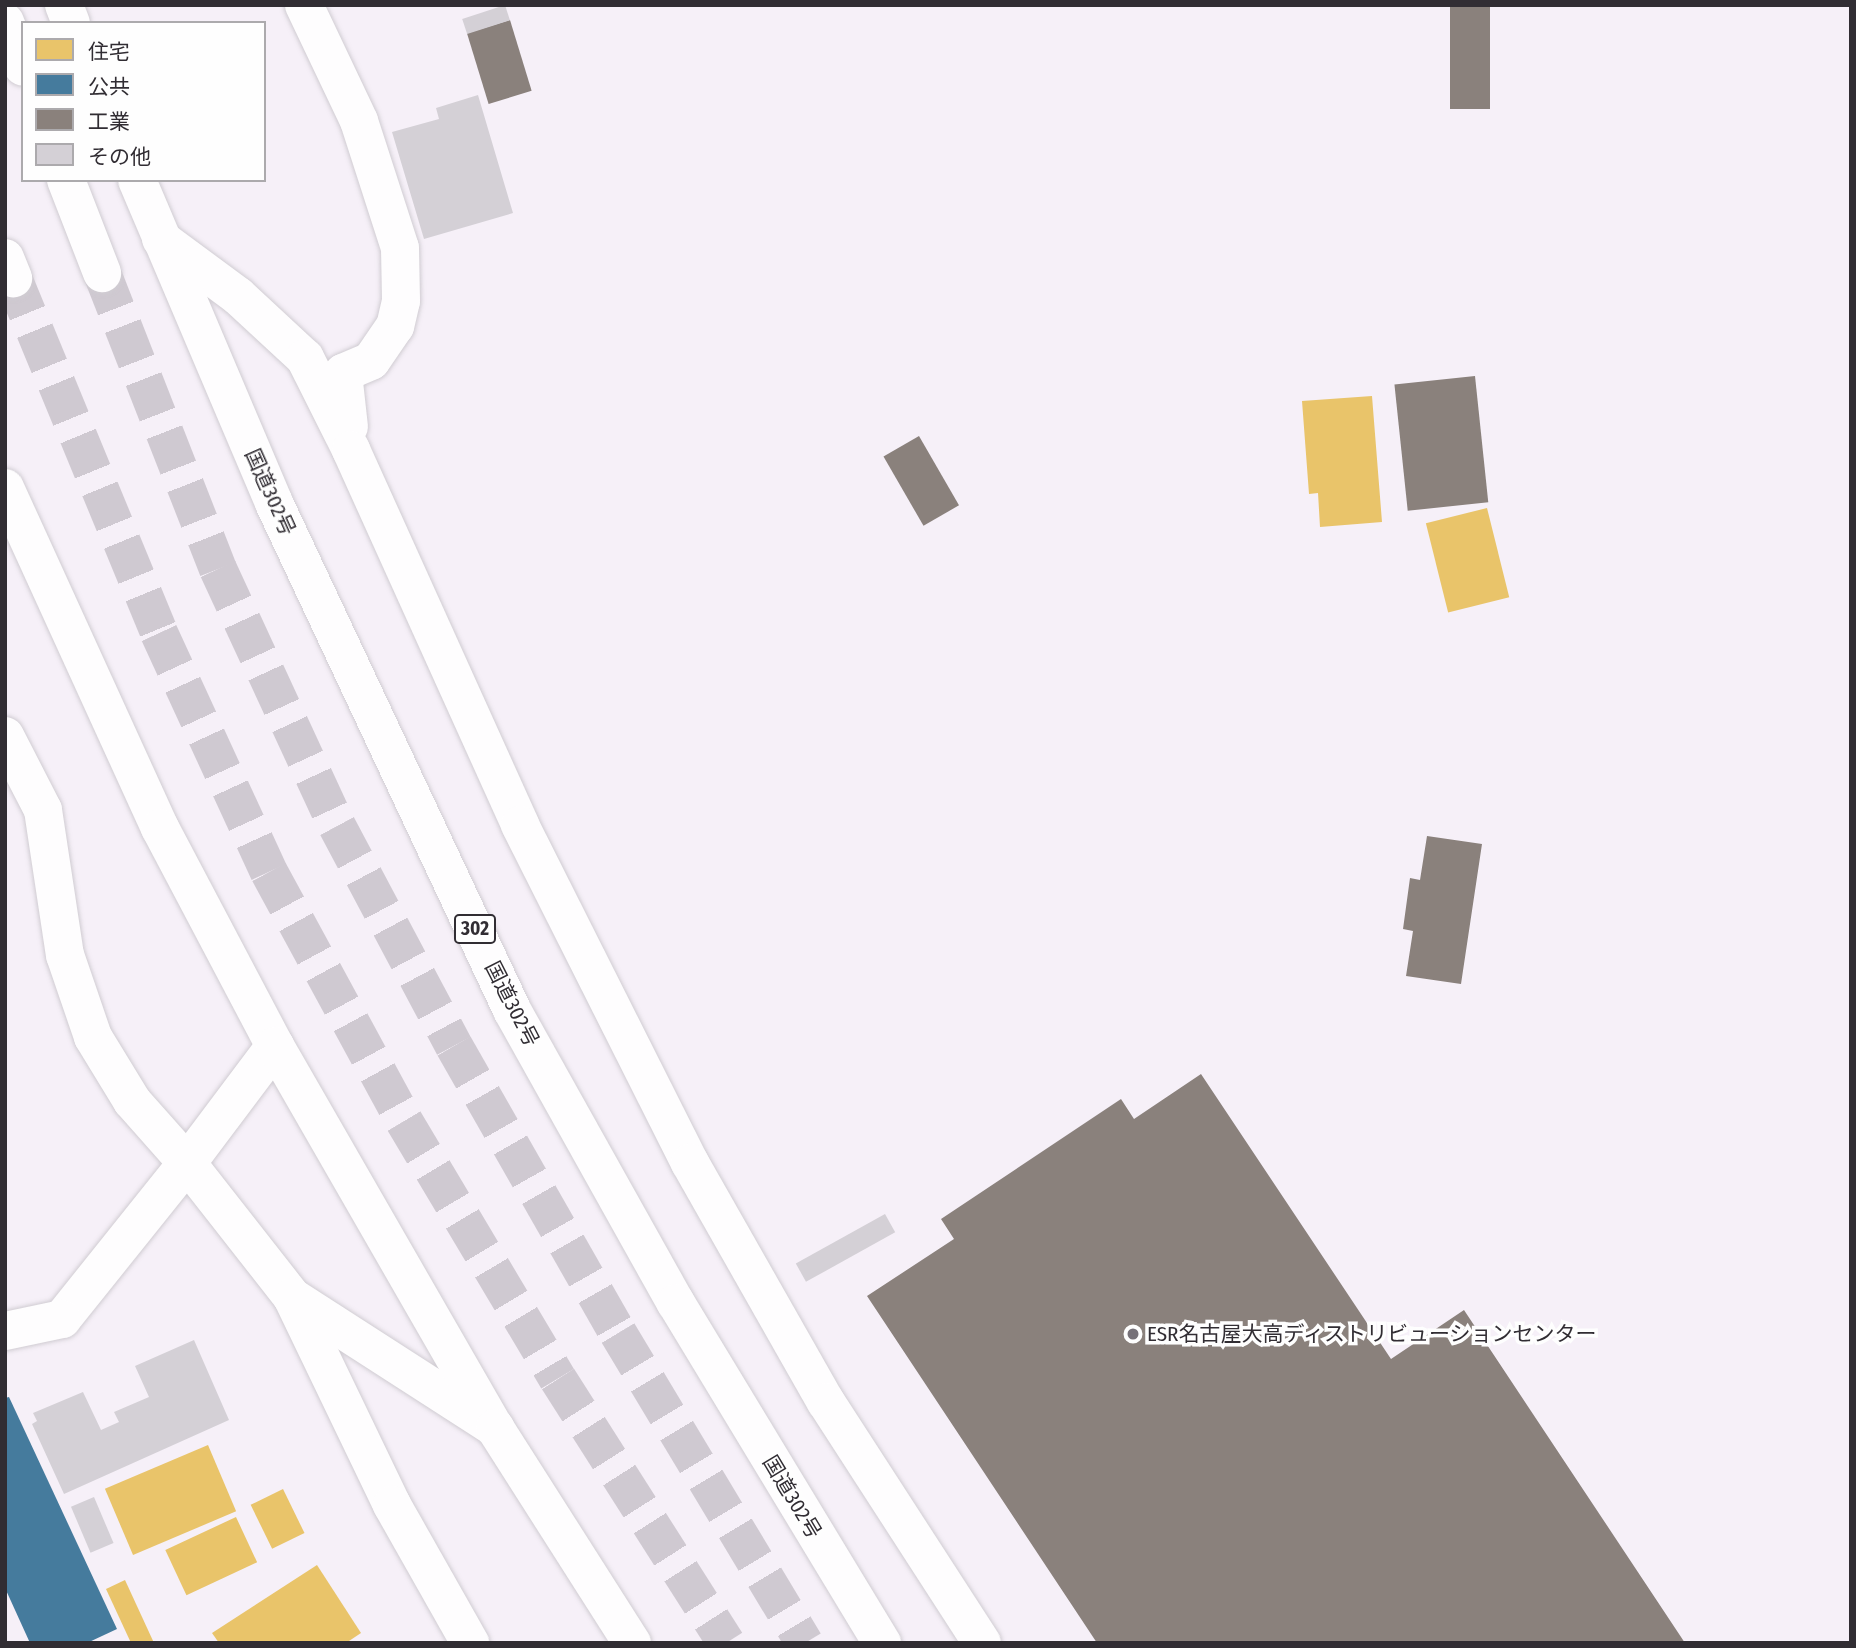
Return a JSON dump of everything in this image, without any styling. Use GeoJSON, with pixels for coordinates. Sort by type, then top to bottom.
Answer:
{"type":"FeatureCollection","features":[{"type":"Feature","properties":{"kind":"main road"},"geometry":{"type":"LineString","coordinates":[[304,5],[359,121],[400,248],[401,301],[395,326],[371,361],[343,373],[351,450]]}},
{"type":"Feature","properties":{"kind":"main road"},"geometry":{"type":"LineString","coordinates":[[5,22],[21,62]]}},
{"type":"Feature","properties":{"kind":"main road"},"geometry":{"type":"LineString","coordinates":[[67,182],[102,273]]}},
{"type":"Feature","properties":{"kind":"main road","name":"国道302号"},"geometry":{"type":"LineString","coordinates":[[138,182],[274,503],[512,1010],[676,1303],[882,1643]]}},
{"type":"Feature","properties":{"kind":"main road"},"geometry":{"type":"LineString","coordinates":[[162,239],[285,336],[305,358],[351,450],[520,825],[690,1163],[826,1402],[982,1643]]}},
{"type":"Feature","properties":{"kind":"main road"},"geometry":{"type":"LineString","coordinates":[[5,488],[160,828],[275,1046],[495,1428],[632,1643]]}},
{"type":"Feature","properties":{"kind":"main road"},"geometry":{"type":"LineString","coordinates":[[5,736],[43,810],[65,954],[93,1037],[132,1101],[187,1163],[292,1297],[392,1505],[470,1643]]}},
{"type":"Feature","properties":{"kind":"main road"},"geometry":{"type":"LineString","coordinates":[[5,1331],[62,1319],[187,1163],[275,1046]]}},
{"type":"Feature","properties":{"kind":"main road"},"geometry":{"type":"LineString","coordinates":[[292,1297],[495,1428]]}},
{"type":"Feature","properties":{"kind":"building: 住宅"},"geometry":{"type":"Polygon","coordinates":[[[1372,396],[1382,522],[1320,527],[1318,493],[1309,494],[1302,401],[1372,396]]]}},
{"type":"Feature","properties":{"kind":"building: 住宅"},"geometry":{"type":"Polygon","coordinates":[[[1487,508],[1509,597],[1448,613],[1426,523],[1487,508]]]}},
{"type":"Feature","properties":{"kind":"building: 住宅"},"geometry":{"type":"Polygon","coordinates":[[[208,1445],[236,1511],[133,1555],[105,1489],[208,1445]]]}},
{"type":"Feature","properties":{"kind":"building: 住宅"},"geometry":{"type":"Polygon","coordinates":[[[283,1489],[304,1533],[272,1549],[251,1505],[283,1489]]]}},
{"type":"Feature","properties":{"kind":"building: 住宅"},"geometry":{"type":"Polygon","coordinates":[[[236,1517],[257,1562],[186,1595],[165,1550],[236,1517]]]}},
{"type":"Feature","properties":{"kind":"building: 住宅"},"geometry":{"type":"Polygon","coordinates":[[[317,1565],[361,1633],[346,1643],[219,1643],[212,1633],[317,1565]]]}},
{"type":"Feature","properties":{"kind":"building: 住宅"},"geometry":{"type":"Polygon","coordinates":[[[125,1580],[154,1643],[131,1643],[106,1589],[125,1580]]]}},
{"type":"Feature","properties":{"kind":"building: 公共"},"geometry":{"type":"Polygon","coordinates":[[[9,1397],[117,1629],[87,1643],[30,1643],[5,1588],[5,1398],[9,1397]]]}},
{"type":"Feature","properties":{"kind":"building: 工業"},"geometry":{"type":"Polygon","coordinates":[[[1450,5],[1490,5],[1490,109],[1450,109],[1450,5]]]}},
{"type":"Feature","properties":{"kind":"building: 工業"},"geometry":{"type":"Polygon","coordinates":[[[510,20],[532,91],[489,104],[467,33],[510,20]]]}},
{"type":"Feature","properties":{"kind":"building: 工業"},"geometry":{"type":"Polygon","coordinates":[[[1475,376],[1488,502],[1408,511],[1394,384],[1475,376]]]}},
{"type":"Feature","properties":{"kind":"building: 工業"},"geometry":{"type":"Polygon","coordinates":[[[919,436],[959,505],[923,526],[883,456],[919,436]]]}},
{"type":"Feature","properties":{"kind":"building: 工業"},"geometry":{"type":"Polygon","coordinates":[[[1427,836],[1482,844],[1461,984],[1406,976],[1413,931],[1403,929],[1410,878],[1420,880],[1427,836]]]}},
{"type":"Feature","properties":{"kind":"building: 工業","name":"ESR名古屋大高ディストリビューションセンター"},"geometry":{"type":"Polygon","coordinates":[[[1201,1074],[1391,1359],[1464,1310],[1685,1643],[1097,1643],[867,1296],[954,1239],[941,1219],[1121,1099],[1134,1119],[1201,1074]]]}},
{"type":"Feature","properties":{"kind":"building: その他"},"geometry":{"type":"Polygon","coordinates":[[[505,5],[510,20],[467,34],[462,19],[505,5]]]}},
{"type":"Feature","properties":{"kind":"building: その他"},"geometry":{"type":"Polygon","coordinates":[[[478,95],[513,213],[424,239],[392,132],[439,119],[436,108],[478,95]]]}},
{"type":"Feature","properties":{"kind":"building: その他"},"geometry":{"type":"Polygon","coordinates":[[[885,1214],[895,1232],[806,1282],[796,1263],[885,1214]]]}},
{"type":"Feature","properties":{"kind":"building: その他"},"geometry":{"type":"Polygon","coordinates":[[[194,1340],[229,1420],[64,1494],[32,1424],[37,1421],[33,1413],[83,1392],[101,1430],[119,1422],[114,1412],[149,1397],[135,1366],[194,1340]]]}},
{"type":"Feature","properties":{"kind":"building: その他"},"geometry":{"type":"Polygon","coordinates":[[[94,1497],[114,1543],[91,1553],[71,1507],[94,1497]]]}},
{"type":"Feature","properties":{"kind":"tunnel"},"geometry":{"type":"LineString","coordinates":[[102,273],[218,569],[337,826],[454,1046],[618,1333],[804,1643]]}},
{"type":"Feature","properties":{"kind":"tunnel"},"geometry":{"type":"LineString","coordinates":[[13,278],[159,633],[269,872],[404,1121],[558,1379],[726,1643]]}},
{"type":"Feature","properties":{"kind":"place","name":"ESR名古屋大高ディストリビューションセンター"},"geometry":{"type":"Point","coordinates":[1133,1334]}}]}
